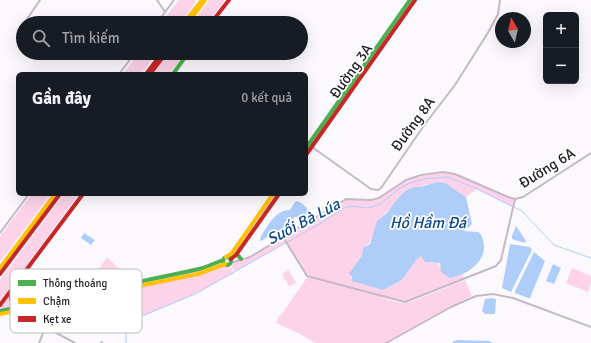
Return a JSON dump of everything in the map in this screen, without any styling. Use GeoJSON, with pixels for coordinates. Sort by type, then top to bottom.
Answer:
{"type":"FeatureCollection","features":[{"type":"Feature","properties":{"kind":"main road"},"geometry":{"type":"LineString","coordinates":[[189,16],[202,0]]}},
{"type":"Feature","properties":{"kind":"main road"},"geometry":{"type":"LineString","coordinates":[[193,16],[205,0]]}},
{"type":"Feature","properties":{"kind":"main road"},"geometry":{"type":"LineString","coordinates":[[216,16],[229,0]]}},
{"type":"Feature","properties":{"kind":"main road","name":"Đường 3A"},"geometry":{"type":"LineString","coordinates":[[309,146],[410,0]]}},
{"type":"Feature","properties":{"kind":"main road","name":"Đường 3A"},"geometry":{"type":"LineString","coordinates":[[309,146],[415,0]]}},
{"type":"Feature","properties":{"kind":"main road"},"geometry":{"type":"LineString","coordinates":[[148,72],[157,60]]}},
{"type":"Feature","properties":{"kind":"main road"},"geometry":{"type":"LineString","coordinates":[[152,72],[161,60]]}},
{"type":"Feature","properties":{"kind":"main road"},"geometry":{"type":"LineString","coordinates":[[174,72],[183,60]]}},
{"type":"Feature","properties":{"kind":"main road"},"geometry":{"type":"LineString","coordinates":[[0,268],[54,196]]}},
{"type":"Feature","properties":{"kind":"main road"},"geometry":{"type":"LineString","coordinates":[[0,274],[58,196]]}},
{"type":"Feature","properties":{"kind":"main road"},"geometry":{"type":"LineString","coordinates":[[27,269],[82,196]]}},
{"type":"Feature","properties":{"kind":"main road"},"geometry":{"type":"LineString","coordinates":[[227,261],[272,196]]}},
{"type":"Feature","properties":{"kind":"main road"},"geometry":{"type":"LineString","coordinates":[[142,283],[227,261],[237,254],[278,196]]}},
{"type":"Feature","properties":{"kind":"main road"},"geometry":{"type":"LineString","coordinates":[[237,254],[241,259]]}},
{"type":"Feature","properties":{"kind":"main road"},"geometry":{"type":"LineString","coordinates":[[0,305],[10,292]]}},
{"type":"Feature","properties":{"kind":"main road"},"geometry":{"type":"LineString","coordinates":[[0,312],[10,310]]}},
{"type":"Feature","properties":{"kind":"main road"},"geometry":{"type":"LineString","coordinates":[[0,312],[10,310]]}},
{"type":"Feature","properties":{"kind":"street"},"geometry":{"type":"LineString","coordinates":[[30,16],[40,0]]}},
{"type":"Feature","properties":{"kind":"street"},"geometry":{"type":"LineString","coordinates":[[157,0],[165,12]]}},
{"type":"Feature","properties":{"kind":"street"},"geometry":{"type":"LineString","coordinates":[[162,16],[174,0]]}},
{"type":"Feature","properties":{"kind":"street","name":"Đường 8A"},"geometry":{"type":"LineString","coordinates":[[309,146],[371,189],[378,190],[381,188],[425,124],[455,84],[489,31],[498,14],[500,0]]}},
{"type":"Feature","properties":{"kind":"street"},"geometry":{"type":"LineString","coordinates":[[121,72],[130,60]]}},
{"type":"Feature","properties":{"kind":"street","name":"Đường 6A"},"geometry":{"type":"LineString","coordinates":[[227,261],[236,263],[241,259],[248,258],[284,238],[346,199],[371,200],[379,198],[402,182],[421,175],[443,172],[455,174],[514,199],[523,197],[591,153]]}},
{"type":"Feature","properties":{"kind":"street"},"geometry":{"type":"LineString","coordinates":[[0,233],[28,196]]}},
{"type":"Feature","properties":{"kind":"street"},"geometry":{"type":"LineString","coordinates":[[284,238],[304,274],[308,277],[406,302],[496,266],[501,260],[514,199]]}},
{"type":"Feature","properties":{"kind":"street"},"geometry":{"type":"LineString","coordinates":[[386,343],[464,300],[485,294],[502,294],[591,327]]}},
{"type":"Feature","properties":{"kind":"street"},"geometry":{"type":"LineString","coordinates":[[39,343],[43,333]]}},
{"type":"Feature","properties":{"kind":"street"},"geometry":{"type":"LineString","coordinates":[[55,333],[75,343]]}},
{"type":"Feature","properties":{"kind":"shaded area"},"geometry":{"type":"Polygon","coordinates":[[[179,0],[197,0],[185,16],[166,16],[179,0]]]}},
{"type":"Feature","properties":{"kind":"shaded area"},"geometry":{"type":"Polygon","coordinates":[[[209,0],[225,0],[212,16],[197,16],[209,0]]]}},
{"type":"Feature","properties":{"kind":"shaded area"},"geometry":{"type":"Polygon","coordinates":[[[412,0],[414,0],[315,138],[412,0]]]}},
{"type":"Feature","properties":{"kind":"shaded area"},"geometry":{"type":"Polygon","coordinates":[[[134,60],[152,60],[143,72],[125,72],[134,60]]]}},
{"type":"Feature","properties":{"kind":"shaded area"},"geometry":{"type":"Polygon","coordinates":[[[164,60],[180,60],[171,72],[155,72],[164,60]]]}},
{"type":"Feature","properties":{"kind":"shaded area"},"geometry":{"type":"Polygon","coordinates":[[[443,173],[455,174],[514,199],[512,207],[477,189],[466,197],[452,188],[427,184],[420,187],[413,187],[405,191],[392,205],[389,211],[385,213],[376,223],[371,240],[365,247],[362,257],[352,269],[352,279],[383,290],[402,280],[417,259],[421,256],[430,263],[438,263],[440,267],[452,278],[462,274],[464,278],[405,301],[380,297],[401,303],[410,302],[465,280],[472,296],[384,343],[315,343],[276,323],[279,316],[308,276],[287,242],[235,272],[231,265],[232,263],[250,257],[346,200],[379,199],[407,180],[421,176],[443,173]]]}},
{"type":"Feature","properties":{"kind":"shaded area"},"geometry":{"type":"Polygon","coordinates":[[[30,196],[50,196],[0,262],[0,236],[30,196]]]}},
{"type":"Feature","properties":{"kind":"shaded area"},"geometry":{"type":"Polygon","coordinates":[[[63,196],[78,196],[24,269],[10,269],[10,287],[0,301],[0,280],[63,196]]]}},
{"type":"Feature","properties":{"kind":"shaded area"},"geometry":{"type":"Polygon","coordinates":[[[273,196],[276,196],[235,254],[231,257],[230,256],[273,196]]]}},
{"type":"Feature","properties":{"kind":"shaded area"},"geometry":{"type":"Polygon","coordinates":[[[107,257],[120,269],[99,269],[107,257]]]}},
{"type":"Feature","properties":{"kind":"shaded area"},"geometry":{"type":"Polygon","coordinates":[[[222,263],[223,264],[197,273],[142,284],[142,282],[204,270],[222,263]]]}},
{"type":"Feature","properties":{"kind":"shaded area"},"geometry":{"type":"Polygon","coordinates":[[[225,266],[230,266],[234,273],[195,294],[143,316],[142,287],[198,275],[225,266]]]}},
{"type":"Feature","properties":{"kind":"shaded area"},"geometry":{"type":"Polygon","coordinates":[[[572,268],[591,276],[591,283],[588,292],[566,283],[572,268]]]}},
{"type":"Feature","properties":{"kind":"shaded area"},"geometry":{"type":"Polygon","coordinates":[[[289,270],[296,283],[289,286],[282,274],[289,270]]]}},
{"type":"Feature","properties":{"kind":"shaded area"},"geometry":{"type":"Polygon","coordinates":[[[9,296],[10,308],[0,310],[9,296]]]}},
{"type":"Feature","properties":{"kind":"water","name":"Hồ Hầm Đá"},"geometry":{"type":"Polygon","coordinates":[[[437,182],[445,183],[466,197],[472,224],[463,231],[478,232],[481,234],[483,240],[483,254],[476,265],[464,274],[450,278],[441,272],[440,263],[425,262],[421,256],[417,259],[402,280],[383,290],[352,281],[352,277],[349,273],[362,256],[363,248],[370,244],[377,221],[389,211],[392,205],[405,191],[413,187],[420,187],[437,182]]]}},
{"type":"Feature","properties":{"kind":"water"},"geometry":{"type":"Polygon","coordinates":[[[297,201],[305,206],[309,214],[304,218],[295,217],[291,220],[289,226],[261,241],[261,236],[272,219],[280,213],[290,210],[297,201]]]}},
{"type":"Feature","properties":{"kind":"water"},"geometry":{"type":"Polygon","coordinates":[[[516,226],[526,241],[525,243],[512,239],[516,226]]]}},
{"type":"Feature","properties":{"kind":"water"},"geometry":{"type":"Polygon","coordinates":[[[84,233],[95,240],[91,245],[81,238],[84,233]]]}},
{"type":"Feature","properties":{"kind":"water"},"geometry":{"type":"Polygon","coordinates":[[[510,244],[530,247],[532,250],[511,292],[502,288],[510,244]]]}},
{"type":"Feature","properties":{"kind":"water"},"geometry":{"type":"Polygon","coordinates":[[[534,252],[545,261],[530,298],[528,298],[515,293],[515,291],[534,252]]]}},
{"type":"Feature","properties":{"kind":"water"},"geometry":{"type":"Polygon","coordinates":[[[553,264],[561,268],[554,284],[546,281],[553,264]]]}},
{"type":"Feature","properties":{"kind":"water"},"geometry":{"type":"Polygon","coordinates":[[[485,299],[496,299],[495,314],[485,314],[482,311],[485,299]]]}},
{"type":"Feature","properties":{"kind":"water"},"geometry":{"type":"Polygon","coordinates":[[[453,341],[489,341],[493,343],[453,343],[453,341]]]}},
{"type":"Feature","properties":{"kind":"waterway","name":"Suối Bà Lúa"},"geometry":{"type":"LineString","coordinates":[[142,316],[195,294],[323,222],[344,208],[352,206],[368,208],[380,204],[405,185],[424,179],[448,177],[477,189],[522,211],[554,245],[591,258]]}},
{"type":"Feature","properties":{"kind":"waterway","name":"Suối Bà Lúa"},"geometry":{"type":"LineString","coordinates":[[126,333],[126,343]]}},
{"type":"Feature","properties":{"kind":"traffic: fast"},"geometry":{"type":"LineString","coordinates":[[308,145],[410,0]]}},
{"type":"Feature","properties":{"kind":"traffic: fast"},"geometry":{"type":"LineString","coordinates":[[174,72],[183,60]]}},
{"type":"Feature","properties":{"kind":"traffic: fast"},"geometry":{"type":"LineString","coordinates":[[237,254],[241,259]]}},
{"type":"Feature","properties":{"kind":"traffic: fast"},"geometry":{"type":"LineString","coordinates":[[225,257],[229,257],[231,261],[229,265],[225,265],[223,263],[223,259],[225,257]]}},
{"type":"Feature","properties":{"kind":"traffic: fast"},"geometry":{"type":"LineString","coordinates":[[142,281],[203,268],[223,260]]}},
{"type":"Feature","properties":{"kind":"traffic: fast"},"geometry":{"type":"LineString","coordinates":[[0,311],[10,309]]}},
{"type":"Feature","properties":{"kind":"traffic: slow"},"geometry":{"type":"LineString","coordinates":[[189,16],[202,0]]}},
{"type":"Feature","properties":{"kind":"traffic: slow"},"geometry":{"type":"LineString","coordinates":[[193,16],[205,0]]}},
{"type":"Feature","properties":{"kind":"traffic: slow"},"geometry":{"type":"LineString","coordinates":[[0,268],[54,196]]}},
{"type":"Feature","properties":{"kind":"traffic: slow"},"geometry":{"type":"LineString","coordinates":[[226,257],[232,253],[272,196]]}},
{"type":"Feature","properties":{"kind":"traffic: slow"},"geometry":{"type":"LineString","coordinates":[[142,285],[198,274],[225,264]]}},
{"type":"Feature","properties":{"kind":"traffic: slow"},"geometry":{"type":"LineString","coordinates":[[0,314],[10,312]]}},
{"type":"Feature","properties":{"kind":"traffic: jam"},"geometry":{"type":"LineString","coordinates":[[216,16],[229,0]]}},
{"type":"Feature","properties":{"kind":"traffic: jam"},"geometry":{"type":"LineString","coordinates":[[308,152],[415,0]]}},
{"type":"Feature","properties":{"kind":"traffic: jam"},"geometry":{"type":"LineString","coordinates":[[148,72],[157,60]]}},
{"type":"Feature","properties":{"kind":"traffic: jam"},"geometry":{"type":"LineString","coordinates":[[152,72],[161,60]]}},
{"type":"Feature","properties":{"kind":"traffic: jam"},"geometry":{"type":"LineString","coordinates":[[0,274],[58,196]]}},
{"type":"Feature","properties":{"kind":"traffic: jam"},"geometry":{"type":"LineString","coordinates":[[27,269],[82,196]]}},
{"type":"Feature","properties":{"kind":"traffic: jam"},"geometry":{"type":"LineString","coordinates":[[231,259],[236,255],[278,196]]}},
{"type":"Feature","properties":{"kind":"traffic: jam"},"geometry":{"type":"LineString","coordinates":[[0,305],[10,292]]}}]}
